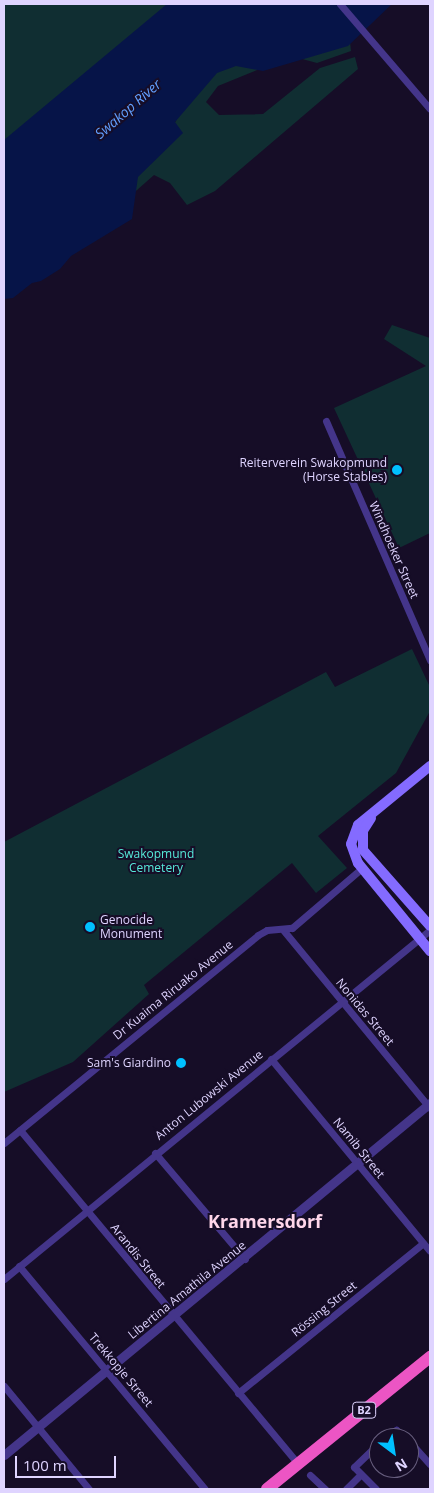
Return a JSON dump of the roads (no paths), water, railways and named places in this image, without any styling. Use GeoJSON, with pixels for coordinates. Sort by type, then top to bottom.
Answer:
{"type":"FeatureCollection","features":[{"type":"Feature","properties":{"kind":"highway","name":"B2"},"geometry":{"type":"LineString","coordinates":[[267,1489],[430,1357]]}},
{"type":"Feature","properties":{"kind":"main road"},"geometry":{"type":"LineString","coordinates":[[430,766],[358,825],[352,838],[352,849],[362,868],[430,951]]}},
{"type":"Feature","properties":{"kind":"main road"},"geometry":{"type":"LineString","coordinates":[[380,807],[363,832],[363,850],[430,928]]}},
{"type":"Feature","properties":{"kind":"street"},"geometry":{"type":"LineString","coordinates":[[340,4],[430,109]]}},
{"type":"Feature","properties":{"kind":"street","name":"Windhoeker Street"},"geometry":{"type":"LineString","coordinates":[[326,421],[430,660]]}},
{"type":"Feature","properties":{"kind":"street","name":"Dr Kuaima Riruako Avenue"},"geometry":{"type":"LineString","coordinates":[[4,1143],[258,935],[267,930],[284,931],[296,925],[362,868]]}},
{"type":"Feature","properties":{"kind":"street","name":"Anton Lubowski Avenue"},"geometry":{"type":"LineString","coordinates":[[4,1279],[430,928]]}},
{"type":"Feature","properties":{"kind":"street","name":"Nonidas Street"},"geometry":{"type":"LineString","coordinates":[[284,931],[429,1106]]}},
{"type":"Feature","properties":{"kind":"street","name":"Namib Street"},"geometry":{"type":"LineString","coordinates":[[271,1059],[430,1251]]}},
{"type":"Feature","properties":{"kind":"street","name":"Libertina Amathila Avenue"},"geometry":{"type":"LineString","coordinates":[[4,1455],[108,1372],[429,1106]]}},
{"type":"Feature","properties":{"kind":"street","name":"Arandis Street"},"geometry":{"type":"LineString","coordinates":[[20,1130],[173,1317],[298,1464]]}},
{"type":"Feature","properties":{"kind":"street"},"geometry":{"type":"LineString","coordinates":[[155,1153],[245,1259]]}},
{"type":"Feature","properties":{"kind":"street","name":"Rössing Street"},"geometry":{"type":"LineString","coordinates":[[238,1393],[423,1243]]}},
{"type":"Feature","properties":{"kind":"street","name":"Trekkopje Street"},"geometry":{"type":"LineString","coordinates":[[19,1266],[205,1489]]}},
{"type":"Feature","properties":{"kind":"street"},"geometry":{"type":"LineString","coordinates":[[4,1386],[89,1489]]}},
{"type":"Feature","properties":{"kind":"street"},"geometry":{"type":"LineString","coordinates":[[369,1451],[354,1464],[376,1489]]}},
{"type":"Feature","properties":{"kind":"street"},"geometry":{"type":"LineString","coordinates":[[419,1452],[430,1464]]}},
{"type":"Feature","properties":{"kind":"street"},"geometry":{"type":"LineString","coordinates":[[346,1489],[361,1474]]}},
{"type":"Feature","properties":{"kind":"street"},"geometry":{"type":"LineString","coordinates":[[310,1475],[325,1489]]}},
{"type":"Feature","properties":{"kind":"water","name":"Swakop River"},"geometry":{"type":"Polygon","coordinates":[[[167,4],[392,4],[348,46],[263,71],[236,66],[217,73],[175,122],[183,133],[138,177],[132,219],[71,256],[60,269],[41,281],[32,283],[13,298],[4,299],[4,140],[167,4]]]}},
{"type":"Feature","properties":{"kind":"place","name":"Reiterverein Swakopmund (Horse Stables)"},"geometry":{"type":"Point","coordinates":[397,470]}},
{"type":"Feature","properties":{"kind":"place","name":"Genocide Monument"},"geometry":{"type":"Point","coordinates":[90,927]}},
{"type":"Feature","properties":{"kind":"place","name":"Sam's Giardino"},"geometry":{"type":"Point","coordinates":[181,1063]}},
{"type":"Feature","properties":{"kind":"district","name":"Kramersdorf"},"geometry":{"type":"Point","coordinates":[265,1221]}},
{"type":"Feature","properties":{"kind":"park label","name":"Swakopmund Cemetery"},"geometry":{"type":"Point","coordinates":[156,861]}}]}
